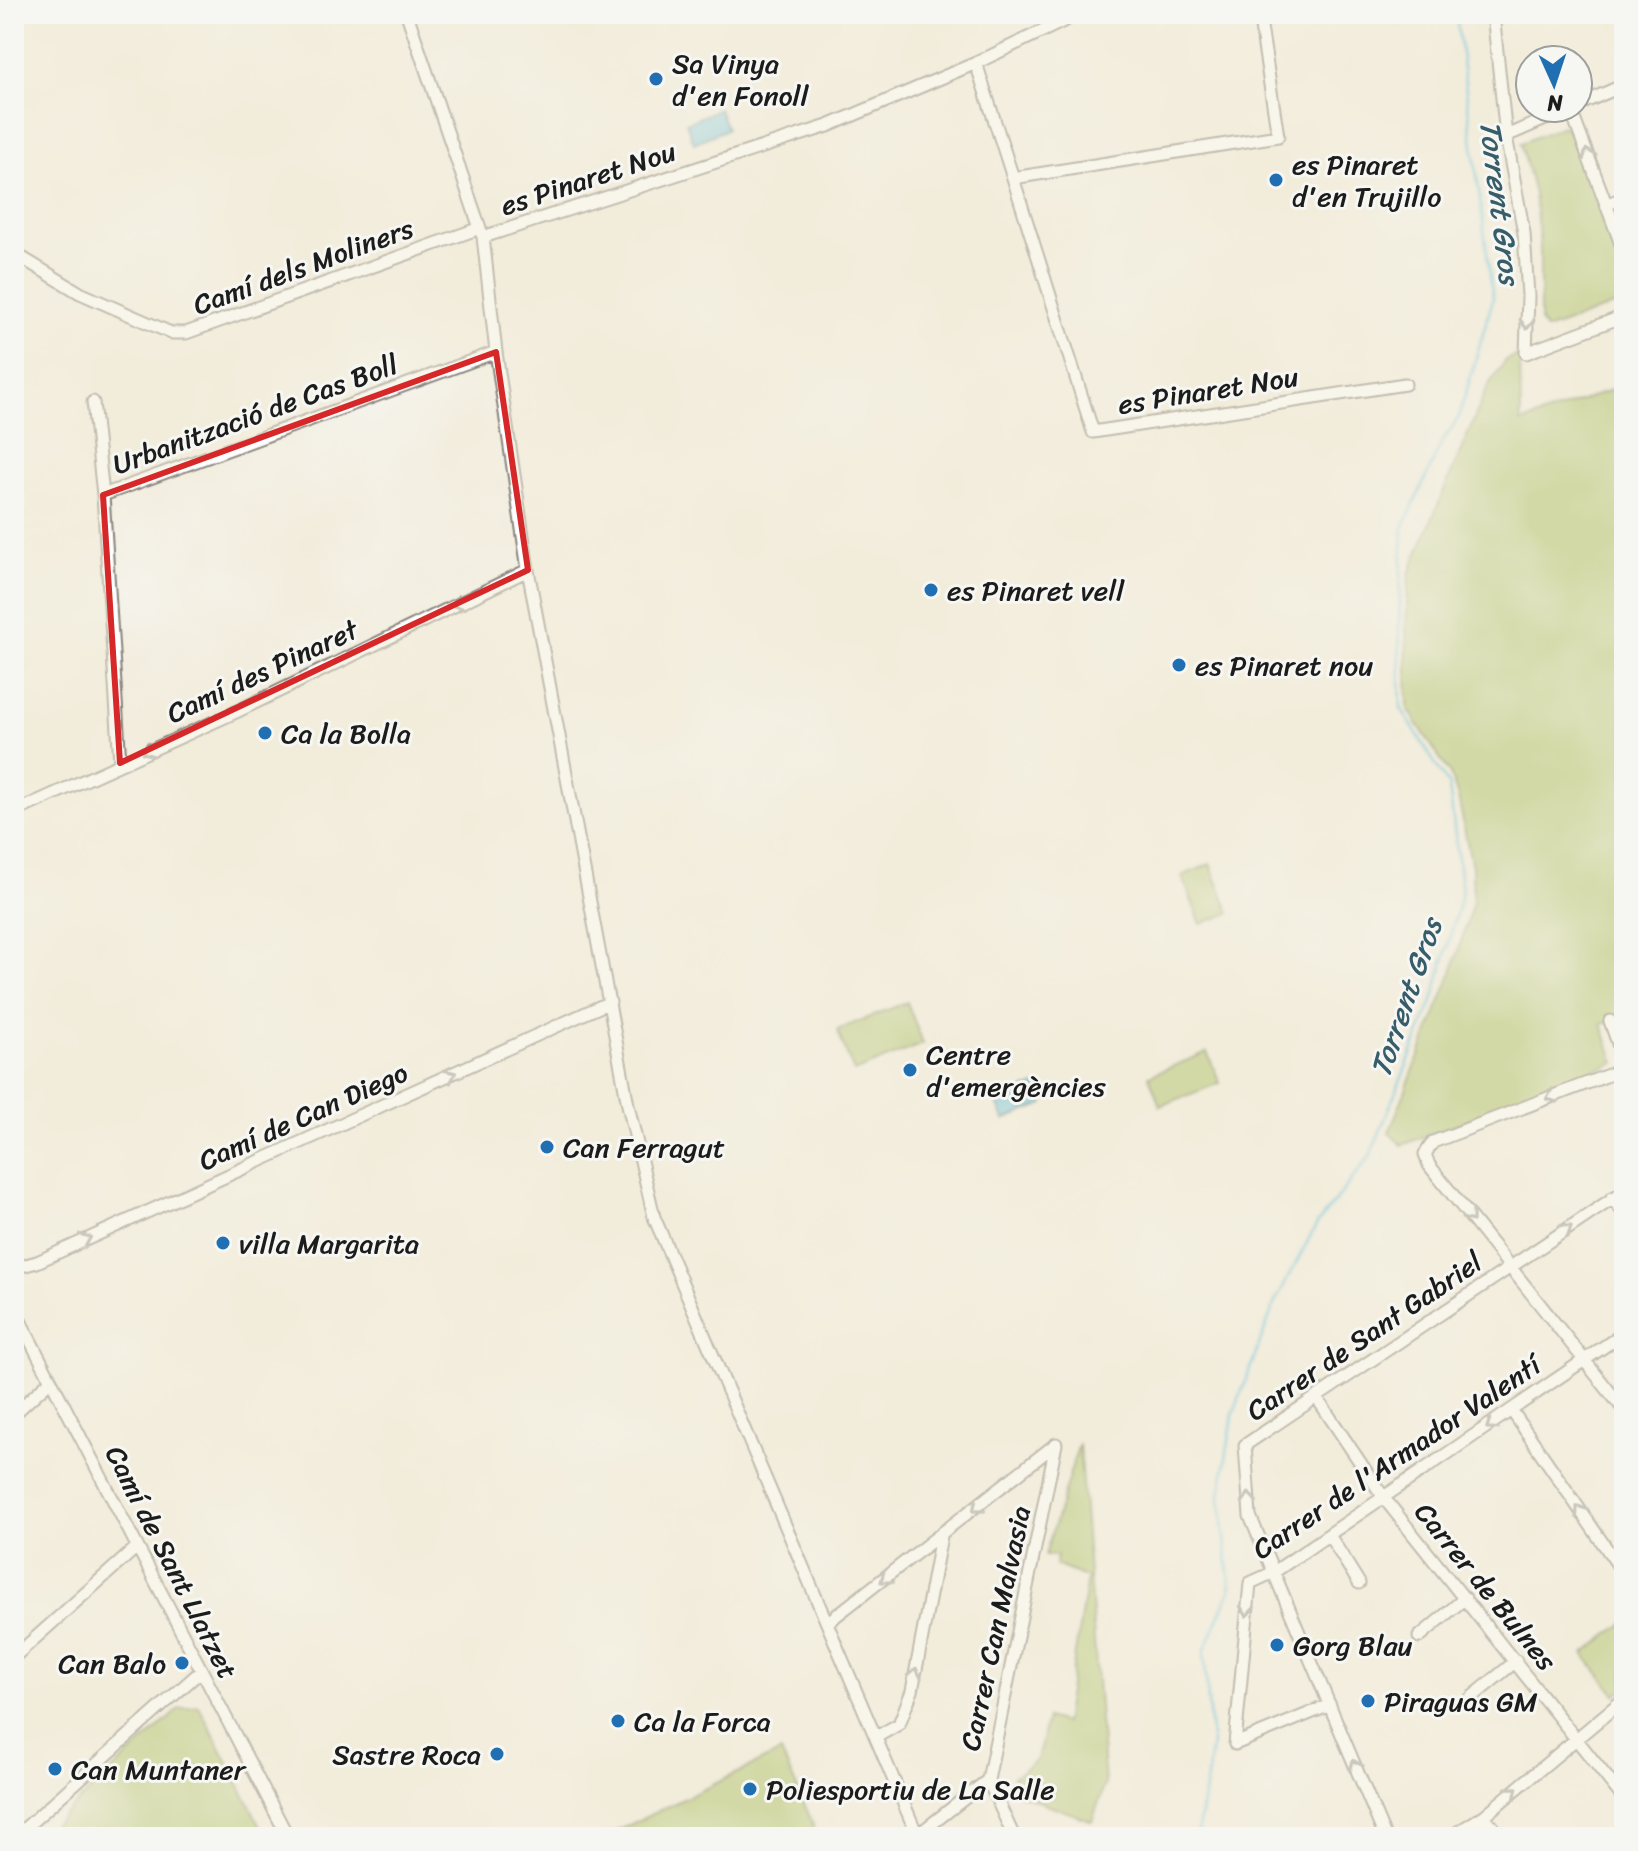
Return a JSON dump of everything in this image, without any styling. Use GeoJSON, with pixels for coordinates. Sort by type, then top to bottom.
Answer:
{"type":"FeatureCollection","features":[{"type":"Feature","properties":{"kind":"street"},"geometry":{"type":"LineString","coordinates":[[407,14],[482,232],[528,570],[654,1217],[878,1736],[917,1836]]}},
{"type":"Feature","properties":{"kind":"street","name":"es Pinaret Nou"},"geometry":{"type":"LineString","coordinates":[[482,232],[828,126],[976,63],[1078,14]]}},
{"type":"Feature","properties":{"kind":"street"},"geometry":{"type":"LineString","coordinates":[[1013,178],[1278,136],[1259,14]]}},
{"type":"Feature","properties":{"kind":"street"},"geometry":{"type":"LineString","coordinates":[[1493,14],[1506,136],[1524,233],[1528,296],[1526,353],[1624,316]]}},
{"type":"Feature","properties":{"kind":"street","name":"es Pinaret Nou"},"geometry":{"type":"LineString","coordinates":[[976,63],[1093,432],[1405,384]]}},
{"type":"Feature","properties":{"kind":"street"},"geometry":{"type":"LineString","coordinates":[[1594,98],[1624,85]]}},
{"type":"Feature","properties":{"kind":"street"},"geometry":{"type":"LineString","coordinates":[[1506,136],[1534,124]]}},
{"type":"Feature","properties":{"kind":"street"},"geometry":{"type":"LineString","coordinates":[[1577,124],[1624,252]]}},
{"type":"Feature","properties":{"kind":"street"},"geometry":{"type":"LineString","coordinates":[[1607,204],[1624,198]]}},
{"type":"Feature","properties":{"kind":"street","name":"Camí dels Moliners"},"geometry":{"type":"LineString","coordinates":[[14,253],[80,293],[171,333],[186,333],[482,232]]}},
{"type":"Feature","properties":{"kind":"street","name":"Urbanització de Cas Boll"},"geometry":{"type":"LineString","coordinates":[[120,763],[103,495],[496,352]]}},
{"type":"Feature","properties":{"kind":"street"},"geometry":{"type":"LineString","coordinates":[[93,402],[103,495]]}},
{"type":"Feature","properties":{"kind":"street","name":"Camí des Pinaret"},"geometry":{"type":"LineString","coordinates":[[14,812],[236,712],[528,570]]}},
{"type":"Feature","properties":{"kind":"street","name":"Camí de Can Diego"},"geometry":{"type":"LineString","coordinates":[[14,1268],[37,1262],[610,1002]]}},
{"type":"Feature","properties":{"kind":"street"},"geometry":{"type":"LineString","coordinates":[[1610,1021],[1624,1061]]}},
{"type":"Feature","properties":{"kind":"street"},"geometry":{"type":"LineString","coordinates":[[1624,1069],[1433,1142],[1425,1154],[1429,1165],[1624,1410]]}},
{"type":"Feature","properties":{"kind":"street","name":"Carrer de Sant Gabriel"},"geometry":{"type":"LineString","coordinates":[[1274,1572],[1250,1516],[1245,1445],[1624,1191]]}},
{"type":"Feature","properties":{"kind":"street"},"geometry":{"type":"LineString","coordinates":[[1612,1198],[1624,1213]]}},
{"type":"Feature","properties":{"kind":"street","name":"Camí de Sant Llatzet"},"geometry":{"type":"LineString","coordinates":[[14,1309],[288,1837]]}},
{"type":"Feature","properties":{"kind":"street","name":"Carrer de l'Armador Valentí"},"geometry":{"type":"LineString","coordinates":[[1330,1705],[1235,1744],[1250,1583],[1274,1572],[1624,1333]]}},
{"type":"Feature","properties":{"kind":"street"},"geometry":{"type":"LineString","coordinates":[[14,1414],[51,1380]]}},
{"type":"Feature","properties":{"kind":"street","name":"Carrer de Bulnes"},"geometry":{"type":"LineString","coordinates":[[1317,1398],[1384,1498],[1624,1799]]}},
{"type":"Feature","properties":{"kind":"street"},"geometry":{"type":"LineString","coordinates":[[1512,1411],[1624,1574]]}},
{"type":"Feature","properties":{"kind":"street","name":"Carrer Can Malvasia"},"geometry":{"type":"LineString","coordinates":[[917,1836],[988,1780],[1056,1444],[941,1536]]}},
{"type":"Feature","properties":{"kind":"street"},"geometry":{"type":"LineString","coordinates":[[1329,1535],[1359,1583]]}},
{"type":"Feature","properties":{"kind":"street"},"geometry":{"type":"LineString","coordinates":[[828,1622],[941,1536]]}},
{"type":"Feature","properties":{"kind":"street"},"geometry":{"type":"LineString","coordinates":[[878,1736],[899,1724],[912,1691],[941,1536]]}},
{"type":"Feature","properties":{"kind":"street"},"geometry":{"type":"LineString","coordinates":[[14,1657],[137,1547]]}},
{"type":"Feature","properties":{"kind":"street"},"geometry":{"type":"LineString","coordinates":[[1274,1572],[1385,1837]]}},
{"type":"Feature","properties":{"kind":"street"},"geometry":{"type":"LineString","coordinates":[[1419,1637],[1465,1598]]}},
{"type":"Feature","properties":{"kind":"street"},"geometry":{"type":"LineString","coordinates":[[1471,1698],[1516,1661]]}},
{"type":"Feature","properties":{"kind":"street"},"geometry":{"type":"LineString","coordinates":[[15,1837],[201,1671]]}},
{"type":"Feature","properties":{"kind":"street"},"geometry":{"type":"LineString","coordinates":[[1450,1837],[1484,1816],[1624,1699]]}},
{"type":"Feature","properties":{"kind":"street"},"geometry":{"type":"LineString","coordinates":[[988,1780],[1014,1837]]}},
{"type":"Feature","properties":{"kind":"street"},"geometry":{"type":"LineString","coordinates":[[1484,1816],[1501,1837]]}},
{"type":"Feature","properties":{"kind":"highlighted area"},"geometry":{"type":"Polygon","coordinates":[[[496,352],[528,570],[120,763],[103,495],[496,352]]]}},
{"type":"Feature","properties":{"kind":"green space"},"geometry":{"type":"Polygon","coordinates":[[[1563,126],[1569,129],[1624,277],[1624,302],[1546,330],[1540,322],[1540,246],[1534,194],[1521,143],[1563,126]]]}},
{"type":"Feature","properties":{"kind":"green space"},"geometry":{"type":"Polygon","coordinates":[[[1520,355],[1521,423],[1619,387],[1624,400],[1624,1018],[1602,1024],[1615,1063],[1402,1145],[1389,1133],[1452,972],[1473,902],[1472,867],[1458,797],[1450,774],[1408,709],[1406,626],[1409,574],[1488,386],[1506,360],[1520,355]]]}},
{"type":"Feature","properties":{"kind":"green space"},"geometry":{"type":"Polygon","coordinates":[[[1210,864],[1230,913],[1201,924],[1182,876],[1210,864]]]}},
{"type":"Feature","properties":{"kind":"green space"},"geometry":{"type":"Polygon","coordinates":[[[907,1002],[923,1044],[854,1072],[837,1030],[907,1002]]]}},
{"type":"Feature","properties":{"kind":"green space"},"geometry":{"type":"Polygon","coordinates":[[[1207,1052],[1220,1083],[1160,1106],[1149,1076],[1207,1052]]]}},
{"type":"Feature","properties":{"kind":"green space"},"geometry":{"type":"Polygon","coordinates":[[[1079,1443],[1105,1784],[1092,1821],[1019,1794],[1013,1777],[1037,1760],[1047,1718],[1064,1723],[1087,1578],[1055,1565],[1057,1556],[1045,1555],[1079,1443]]]}},
{"type":"Feature","properties":{"kind":"green space"},"geometry":{"type":"Polygon","coordinates":[[[1624,1623],[1624,1688],[1616,1695],[1584,1654],[1624,1623]]]}},
{"type":"Feature","properties":{"kind":"green space"},"geometry":{"type":"Polygon","coordinates":[[[199,1706],[266,1837],[40,1837],[179,1709],[199,1706]]]}},
{"type":"Feature","properties":{"kind":"green space","name":"Poliesportiu de La Salle"},"geometry":{"type":"Polygon","coordinates":[[[781,1752],[814,1826],[813,1837],[604,1837],[781,1752]]]}},
{"type":"Feature","properties":{"kind":"water"},"geometry":{"type":"Polygon","coordinates":[[[719,109],[727,129],[694,143],[686,123],[719,109]]]}},
{"type":"Feature","properties":{"kind":"water"},"geometry":{"type":"Polygon","coordinates":[[[1036,1085],[1044,1104],[1004,1120],[996,1100],[1036,1085]]]}},
{"type":"Feature","properties":{"kind":"waterway","name":"Torrent Gros"},"geometry":{"type":"LineString","coordinates":[[1197,1837],[1212,1747],[1204,1652],[1231,1589],[1220,1496],[1233,1415],[1275,1302],[1317,1224],[1370,1156],[1434,998],[1462,892],[1449,786],[1401,708],[1399,627],[1403,528],[1441,444],[1459,417],[1493,299],[1456,14]]}},
{"type":"Feature","properties":{"kind":"place","name":"Sa Vinya d'en Fonoll"},"geometry":{"type":"Point","coordinates":[656,79]}},
{"type":"Feature","properties":{"kind":"place","name":"es Pinaret d'en Trujillo"},"geometry":{"type":"Point","coordinates":[1276,180]}},
{"type":"Feature","properties":{"kind":"place","name":"es Pinaret vell"},"geometry":{"type":"Point","coordinates":[931,590]}},
{"type":"Feature","properties":{"kind":"place","name":"es Pinaret nou"},"geometry":{"type":"Point","coordinates":[1179,665]}},
{"type":"Feature","properties":{"kind":"place","name":"Ca la Bolla"},"geometry":{"type":"Point","coordinates":[265,733]}},
{"type":"Feature","properties":{"kind":"place","name":"Centre d'emergències"},"geometry":{"type":"Point","coordinates":[910,1070]}},
{"type":"Feature","properties":{"kind":"place","name":"Can Ferragut"},"geometry":{"type":"Point","coordinates":[547,1147]}},
{"type":"Feature","properties":{"kind":"place","name":"villa Margarita"},"geometry":{"type":"Point","coordinates":[223,1243]}},
{"type":"Feature","properties":{"kind":"place","name":"Gorg Blau"},"geometry":{"type":"Point","coordinates":[1277,1645]}},
{"type":"Feature","properties":{"kind":"place","name":"Can Balo"},"geometry":{"type":"Point","coordinates":[182,1663]}},
{"type":"Feature","properties":{"kind":"place","name":"Piraguas GM"},"geometry":{"type":"Point","coordinates":[1368,1701]}},
{"type":"Feature","properties":{"kind":"place","name":"Ca la Forca"},"geometry":{"type":"Point","coordinates":[618,1721]}},
{"type":"Feature","properties":{"kind":"place","name":"Sastre Roca"},"geometry":{"type":"Point","coordinates":[497,1754]}},
{"type":"Feature","properties":{"kind":"place","name":"Can Muntaner"},"geometry":{"type":"Point","coordinates":[55,1769]}},
{"type":"Feature","properties":{"kind":"place","name":"Poliesportiu de La Salle"},"geometry":{"type":"Point","coordinates":[750,1789]}}]}
